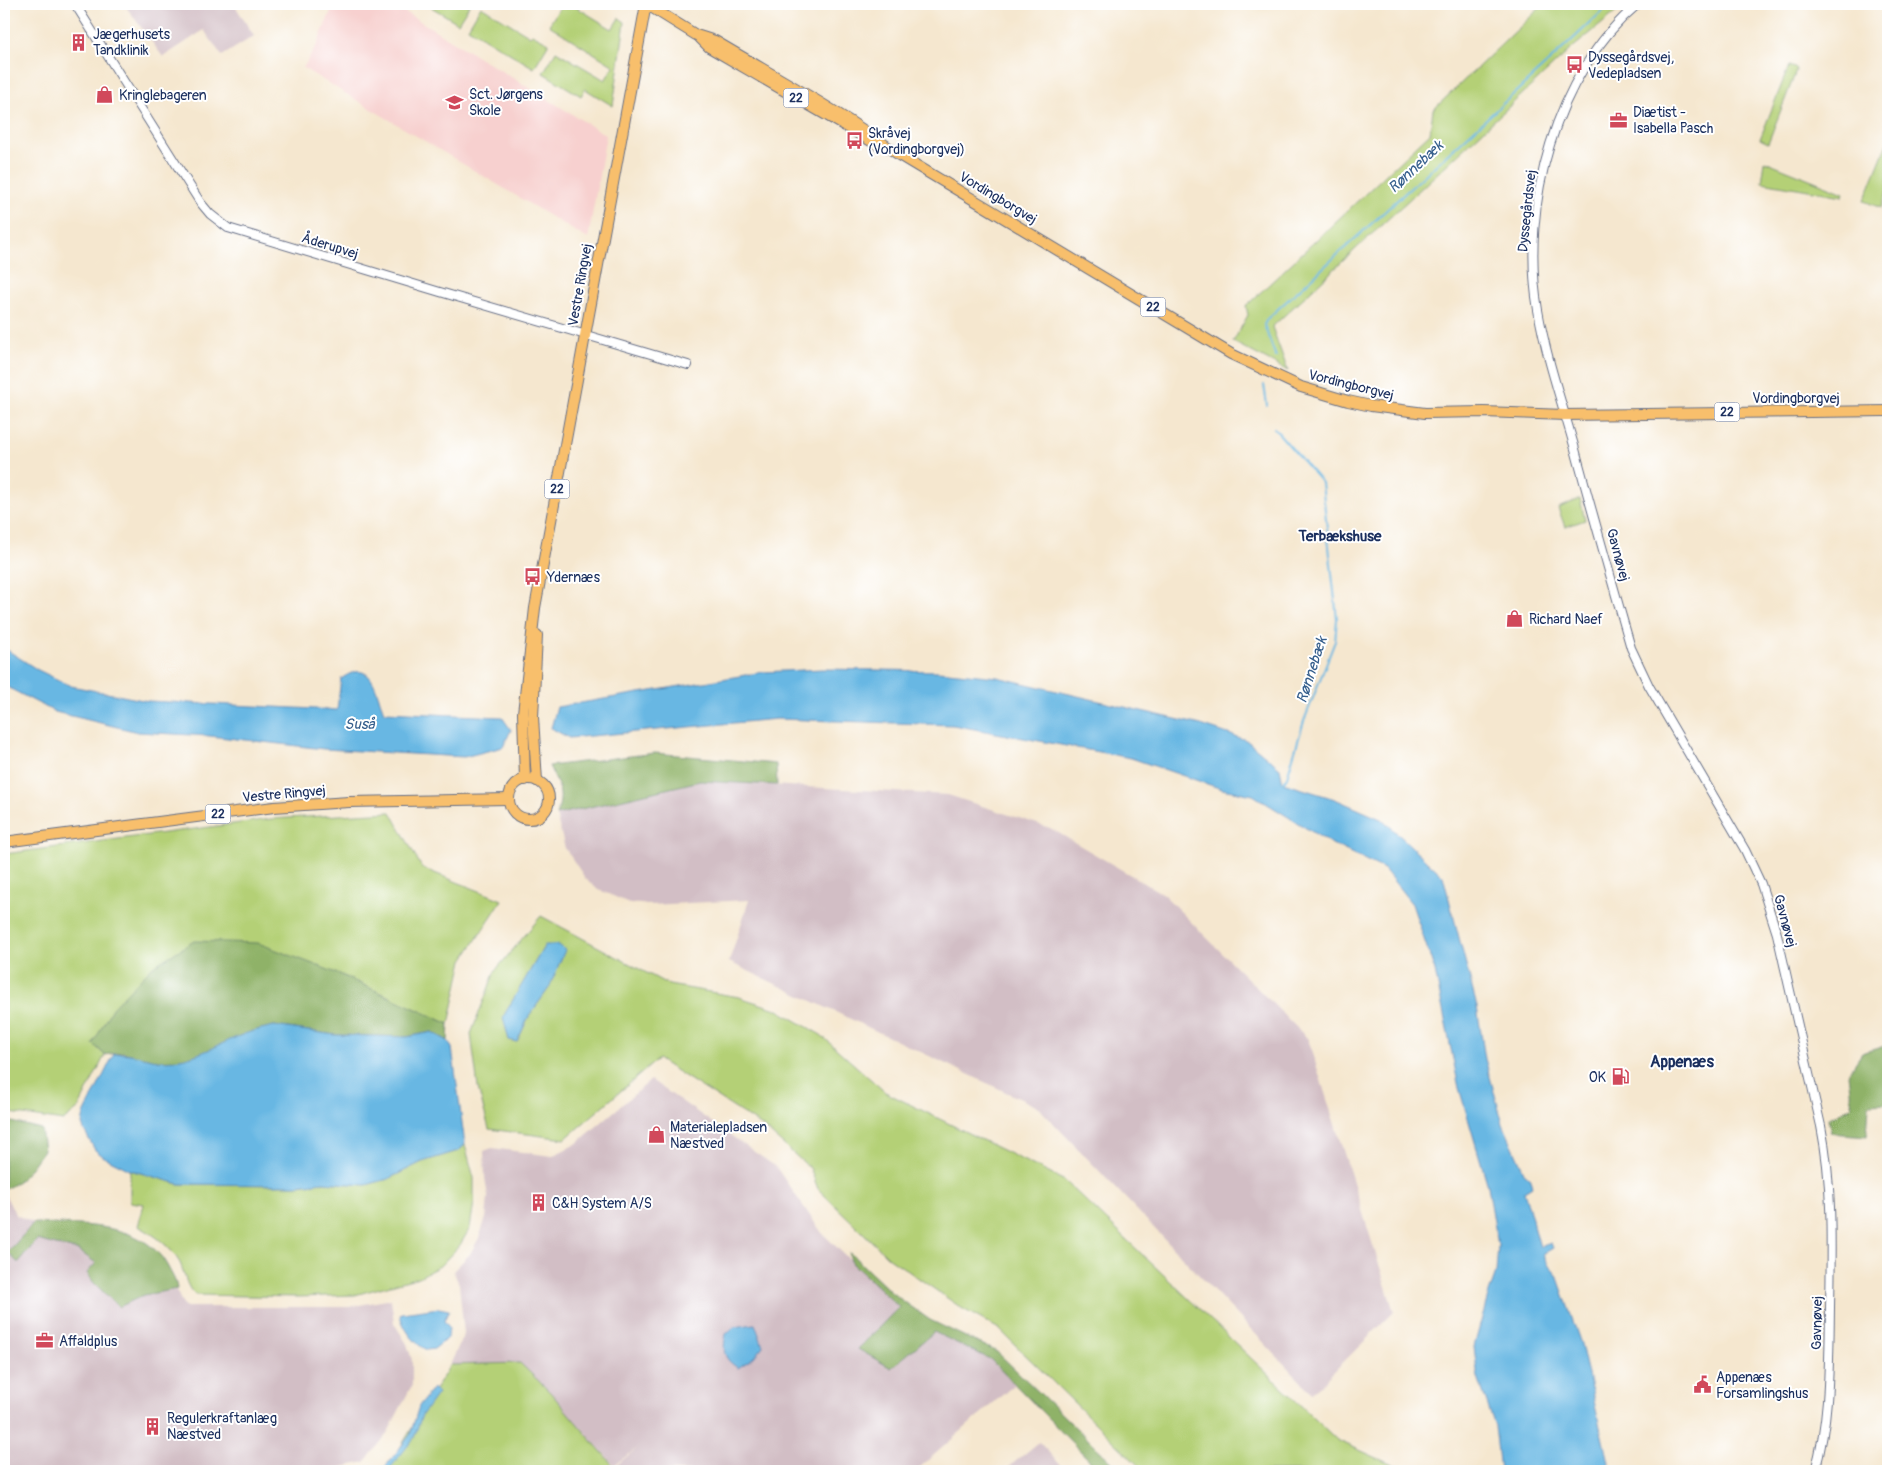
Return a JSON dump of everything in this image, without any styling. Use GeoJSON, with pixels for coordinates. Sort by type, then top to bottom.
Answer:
{"type":"FeatureCollection","features":[{"type":"Feature","properties":{"kind":"main road","name":"Vestre Ringvej"},"geometry":{"type":"LineString","coordinates":[[525,780],[523,713],[534,608],[646,4]]}},
{"type":"Feature","properties":{"kind":"main road","name":"Vordingborgvej"},"geometry":{"type":"LineString","coordinates":[[646,4],[696,35],[708,46],[766,81],[866,140],[899,155],[1231,354],[1302,387],[1371,406],[1425,413],[1484,412],[1565,415],[1888,411]]}},
{"type":"Feature","properties":{"kind":"main road","name":"Vestre Ringvej"},"geometry":{"type":"LineString","coordinates":[[537,781],[533,717],[542,571]]}},
{"type":"Feature","properties":{"kind":"main road"},"geometry":{"type":"LineString","coordinates":[[509,800],[515,785],[525,780],[537,781]]}},
{"type":"Feature","properties":{"kind":"main road","name":"22"},"geometry":{"type":"LineString","coordinates":[[509,800],[513,810],[521,818],[532,819],[538,817],[547,809],[549,796],[547,790],[537,781]]}},
{"type":"Feature","properties":{"kind":"main road","name":"Vestre Ringvej"},"geometry":{"type":"LineString","coordinates":[[4,842],[274,807],[349,802],[509,800]]}},
{"type":"Feature","properties":{"kind":"street","name":"Åderupvej"},"geometry":{"type":"LineString","coordinates":[[75,4],[200,202],[210,214],[228,228],[688,365]]}},
{"type":"Feature","properties":{"kind":"street","name":"Dyssegårdsvej"},"geometry":{"type":"LineString","coordinates":[[1565,415],[1538,309],[1534,244],[1539,189],[1552,139],[1570,94],[1599,46],[1621,19],[1638,4]]}},
{"type":"Feature","properties":{"kind":"street","name":"Gavnøvej"},"geometry":{"type":"LineString","coordinates":[[1565,415],[1631,648],[1650,686],[1754,866],[1777,934],[1821,1126],[1827,1156],[1830,1192],[1828,1383],[1826,1420],[1815,1471]]}},
{"type":"Feature","properties":{"kind":"shaded area"},"geometry":{"type":"Polygon","coordinates":[[[124,4],[234,4],[254,36],[222,56],[204,30],[163,57],[124,4]]]}},
{"type":"Feature","properties":{"kind":"shaded area","name":"Sct. Jørgens Skole"},"geometry":{"type":"Polygon","coordinates":[[[334,4],[392,4],[606,135],[588,239],[303,68],[317,45],[334,4]]]}},
{"type":"Feature","properties":{"kind":"shaded area"},"geometry":{"type":"Polygon","coordinates":[[[700,781],[948,795],[1050,828],[1163,894],[1308,1039],[1394,1312],[1312,1393],[1038,1107],[729,962],[749,900],[650,905],[629,903],[597,889],[585,878],[565,848],[556,815],[700,781]]]}},
{"type":"Feature","properties":{"kind":"shaded area"},"geometry":{"type":"Polygon","coordinates":[[[651,1080],[776,1167],[822,1233],[899,1307],[858,1349],[891,1368],[934,1332],[990,1359],[1015,1384],[918,1469],[919,1471],[618,1471],[614,1467],[639,1447],[614,1465],[550,1392],[520,1363],[450,1365],[464,1334],[459,1284],[453,1271],[470,1254],[479,1238],[486,1218],[488,1197],[484,1151],[492,1148],[552,1156],[576,1144],[651,1080]]]}},
{"type":"Feature","properties":{"kind":"shaded area"},"geometry":{"type":"Polygon","coordinates":[[[4,1193],[16,1215],[34,1223],[8,1254],[37,1240],[79,1251],[96,1263],[87,1273],[119,1306],[144,1295],[176,1290],[184,1307],[349,1307],[391,1299],[394,1323],[407,1344],[412,1360],[412,1385],[387,1434],[365,1462],[331,1471],[4,1471],[4,1193]]]}},
{"type":"Feature","properties":{"kind":"shaded area"},"geometry":{"type":"Polygon","coordinates":[[[1039,1442],[1066,1471],[1004,1471],[1039,1442]]]}},
{"type":"Feature","properties":{"kind":"green space"},"geometry":{"type":"Polygon","coordinates":[[[426,4],[470,4],[458,23],[426,4]]]}},
{"type":"Feature","properties":{"kind":"green space"},"geometry":{"type":"Polygon","coordinates":[[[562,4],[571,4],[612,29],[619,18],[625,22],[613,106],[585,89],[581,96],[543,73],[556,51],[605,80],[614,66],[549,25],[562,4]]]}},
{"type":"Feature","properties":{"kind":"green space"},"geometry":{"type":"Polygon","coordinates":[[[1544,4],[1626,4],[1571,49],[1272,327],[1288,371],[1233,342],[1248,315],[1246,306],[1430,133],[1433,110],[1544,4]]]}},
{"type":"Feature","properties":{"kind":"green space"},"geometry":{"type":"Polygon","coordinates":[[[481,6],[530,36],[532,34],[549,43],[534,68],[468,28],[481,6]]]}},
{"type":"Feature","properties":{"kind":"green space"},"geometry":{"type":"Polygon","coordinates":[[[1789,66],[1797,69],[1768,143],[1760,139],[1789,66]]]}},
{"type":"Feature","properties":{"kind":"green space"},"geometry":{"type":"Polygon","coordinates":[[[1888,141],[1888,189],[1881,208],[1864,201],[1888,141]]]}},
{"type":"Feature","properties":{"kind":"green space"},"geometry":{"type":"Polygon","coordinates":[[[1765,161],[1844,193],[1843,196],[1762,182],[1765,161]]]}},
{"type":"Feature","properties":{"kind":"green space"},"geometry":{"type":"Polygon","coordinates":[[[1580,499],[1585,520],[1565,527],[1558,508],[1580,499]]]}},
{"type":"Feature","properties":{"kind":"green space"},"geometry":{"type":"Polygon","coordinates":[[[655,753],[776,764],[777,785],[700,781],[556,815],[560,795],[558,784],[549,766],[655,753]]]}},
{"type":"Feature","properties":{"kind":"green space"},"geometry":{"type":"Polygon","coordinates":[[[391,812],[422,868],[502,900],[463,960],[449,1024],[339,974],[93,1044],[105,1055],[78,1109],[63,1121],[4,1112],[4,854],[271,819],[391,812]]]}},
{"type":"Feature","properties":{"kind":"green space"},"geometry":{"type":"Polygon","coordinates":[[[541,916],[669,985],[739,997],[776,1009],[821,1035],[885,1092],[1065,1181],[1337,1440],[1406,1471],[1144,1471],[999,1329],[963,1309],[888,1257],[818,1189],[810,1168],[762,1126],[658,1059],[565,1139],[489,1129],[478,1088],[471,1034],[495,971],[541,916]],[[545,945],[503,1017],[509,1040],[517,1042],[529,1016],[549,988],[545,945]]]}},
{"type":"Feature","properties":{"kind":"green space"},"geometry":{"type":"Polygon","coordinates":[[[194,941],[258,943],[339,974],[449,1024],[448,1041],[432,1032],[407,1037],[335,1035],[274,1026],[248,1033],[197,1056],[172,1061],[151,1060],[123,1052],[105,1055],[93,1044],[112,1008],[152,967],[194,941]]]}},
{"type":"Feature","properties":{"kind":"green space"},"geometry":{"type":"Polygon","coordinates":[[[1888,1045],[1888,1103],[1869,1104],[1867,1136],[1831,1133],[1828,1118],[1852,1107],[1848,1074],[1862,1053],[1888,1045]]]}},
{"type":"Feature","properties":{"kind":"green space"},"geometry":{"type":"Polygon","coordinates":[[[4,1120],[41,1129],[44,1150],[22,1178],[4,1189],[4,1120]]]}},
{"type":"Feature","properties":{"kind":"green space"},"geometry":{"type":"Polygon","coordinates":[[[465,1145],[474,1178],[474,1202],[470,1228],[460,1245],[440,1266],[419,1277],[355,1295],[298,1297],[195,1295],[188,1284],[180,1263],[172,1252],[156,1237],[138,1226],[144,1204],[130,1202],[130,1170],[179,1184],[297,1185],[323,1182],[366,1185],[388,1179],[422,1162],[458,1151],[465,1145]]]}},
{"type":"Feature","properties":{"kind":"green space"},"geometry":{"type":"Polygon","coordinates":[[[34,1223],[109,1228],[127,1233],[143,1241],[157,1252],[168,1267],[175,1280],[177,1289],[144,1295],[119,1307],[94,1283],[87,1273],[96,1263],[79,1251],[37,1240],[17,1262],[8,1252],[34,1223]]]}},
{"type":"Feature","properties":{"kind":"green space"},"geometry":{"type":"Polygon","coordinates":[[[849,1252],[892,1293],[930,1320],[997,1352],[1121,1471],[1100,1471],[990,1359],[934,1332],[891,1368],[858,1349],[899,1307],[851,1262],[849,1252]]]}},
{"type":"Feature","properties":{"kind":"green space"},"geometry":{"type":"Polygon","coordinates":[[[520,1363],[550,1392],[618,1471],[386,1471],[450,1365],[520,1363]]]}},
{"type":"Feature","properties":{"kind":"water","name":"Suså"},"geometry":{"type":"Polygon","coordinates":[[[4,648],[38,670],[71,686],[148,701],[337,710],[341,679],[351,673],[360,672],[366,674],[371,679],[384,712],[502,717],[511,730],[503,747],[464,757],[324,749],[210,736],[138,732],[55,712],[5,686],[4,648]]]}},
{"type":"Feature","properties":{"kind":"water"},"geometry":{"type":"Polygon","coordinates":[[[822,669],[938,671],[997,677],[1201,725],[1246,740],[1280,768],[1283,783],[1335,799],[1383,820],[1443,876],[1477,1007],[1485,1059],[1503,1124],[1532,1186],[1524,1191],[1540,1247],[1551,1243],[1553,1248],[1543,1254],[1549,1266],[1557,1275],[1581,1344],[1610,1471],[1500,1471],[1495,1426],[1478,1378],[1474,1347],[1496,1273],[1498,1245],[1488,1186],[1459,1088],[1435,971],[1412,904],[1384,869],[1330,843],[1253,795],[1222,789],[1131,758],[953,725],[777,719],[569,738],[551,728],[557,707],[763,672],[822,669]]]}},
{"type":"Feature","properties":{"kind":"water"},"geometry":{"type":"Polygon","coordinates":[[[545,945],[559,945],[565,950],[549,988],[529,1016],[517,1042],[509,1040],[503,1017],[545,945]]]}},
{"type":"Feature","properties":{"kind":"water"},"geometry":{"type":"Polygon","coordinates":[[[274,1026],[335,1035],[407,1037],[432,1032],[448,1041],[452,1048],[465,1145],[458,1151],[422,1162],[388,1179],[366,1185],[323,1182],[297,1185],[179,1184],[130,1170],[104,1157],[95,1150],[82,1124],[84,1114],[114,1054],[129,1054],[167,1061],[175,1060],[203,1052],[247,1033],[274,1026]]]}},
{"type":"Feature","properties":{"kind":"water"},"geometry":{"type":"Polygon","coordinates":[[[439,1308],[449,1310],[444,1321],[449,1327],[448,1338],[434,1349],[427,1350],[410,1336],[400,1315],[402,1313],[439,1308]]]}},
{"type":"Feature","properties":{"kind":"water"},"geometry":{"type":"Polygon","coordinates":[[[755,1324],[763,1346],[753,1358],[738,1368],[726,1357],[724,1345],[726,1334],[734,1327],[755,1324]]]}},
{"type":"Feature","properties":{"kind":"water"},"geometry":{"type":"Polygon","coordinates":[[[433,1388],[438,1393],[422,1415],[414,1438],[388,1471],[382,1471],[410,1435],[419,1406],[433,1388]]]}},
{"type":"Feature","properties":{"kind":"waterway","name":"Rønnebæk"},"geometry":{"type":"LineString","coordinates":[[1276,357],[1264,325],[1267,319],[1610,4]]}},
{"type":"Feature","properties":{"kind":"waterway","name":"Rønnebæk"},"geometry":{"type":"LineString","coordinates":[[1264,385],[1267,405]]}},
{"type":"Feature","properties":{"kind":"waterway","name":"Rønnebæk"},"geometry":{"type":"LineString","coordinates":[[1274,428],[1322,483],[1337,619],[1335,641],[1304,721],[1287,777],[1283,783]]}},
{"type":"Feature","properties":{"kind":"place","name":"Jægerhusets Tandklinik"},"geometry":{"type":"Point","coordinates":[79,42]}},
{"type":"Feature","properties":{"kind":"place","name":"Dyssegårdsvej, Vedepladsen"},"geometry":{"type":"Point","coordinates":[1574,65]}},
{"type":"Feature","properties":{"kind":"place","name":"Kringlebageren"},"geometry":{"type":"Point","coordinates":[105,95]}},
{"type":"Feature","properties":{"kind":"place","name":"Sct. Jørgens Skole"},"geometry":{"type":"Point","coordinates":[455,102]}},
{"type":"Feature","properties":{"kind":"place","name":"Diætist - Isabella Pasch"},"geometry":{"type":"Point","coordinates":[1619,120]}},
{"type":"Feature","properties":{"kind":"place","name":"Skråvej (Vordingborgvej)"},"geometry":{"type":"Point","coordinates":[854,141]}},
{"type":"Feature","properties":{"kind":"place","name":"Ydernæs"},"geometry":{"type":"Point","coordinates":[533,577]}},
{"type":"Feature","properties":{"kind":"place","name":"Richard Naef"},"geometry":{"type":"Point","coordinates":[1515,619]}},
{"type":"Feature","properties":{"kind":"place","name":"OK"},"geometry":{"type":"Point","coordinates":[1620,1077]}},
{"type":"Feature","properties":{"kind":"place","name":"Materialepladsen Næstved"},"geometry":{"type":"Point","coordinates":[656,1135]}},
{"type":"Feature","properties":{"kind":"place","name":"C&H System A/S"},"geometry":{"type":"Point","coordinates":[538,1203]}},
{"type":"Feature","properties":{"kind":"place","name":"Affaldplus"},"geometry":{"type":"Point","coordinates":[45,1341]}},
{"type":"Feature","properties":{"kind":"place","name":"Appenæs Forsamlingshus"},"geometry":{"type":"Point","coordinates":[1702,1385]}},
{"type":"Feature","properties":{"kind":"place","name":"Regulerkraftanlæg Næstved"},"geometry":{"type":"Point","coordinates":[153,1426]}},
{"type":"Feature","properties":{"kind":"district","name":"Terbækshuse"},"geometry":{"type":"Point","coordinates":[1340,536]}},
{"type":"Feature","properties":{"kind":"district","name":"Appenæs"},"geometry":{"type":"Point","coordinates":[1682,1062]}}]}
